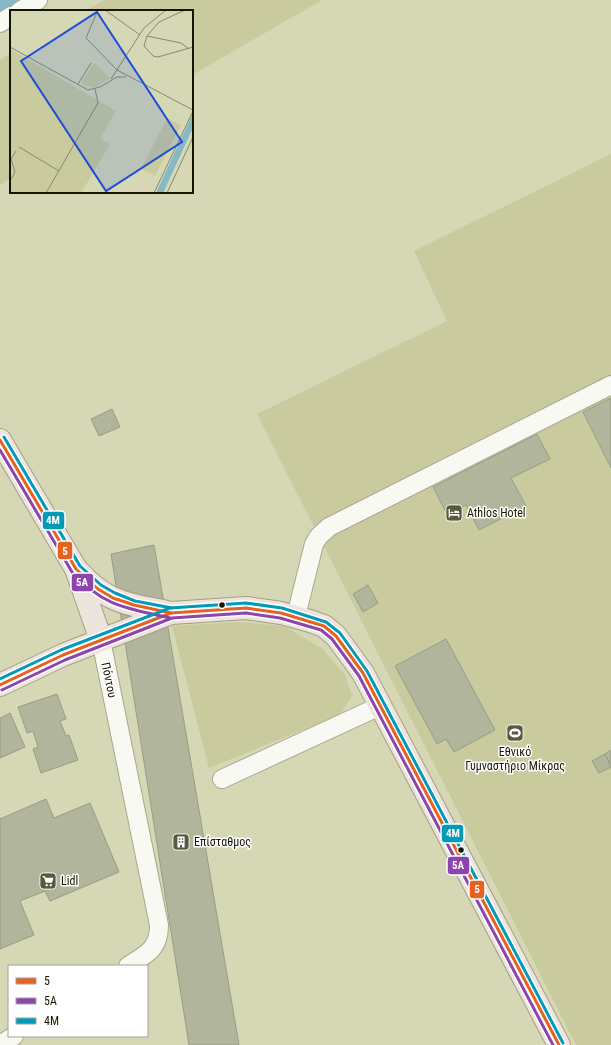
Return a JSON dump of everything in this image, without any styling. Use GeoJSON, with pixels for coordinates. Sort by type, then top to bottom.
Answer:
{"type":"FeatureCollection","features":[{"type":"Feature","properties":{"kind":"main road","name":"Πόντου"},"geometry":{"type":"LineString","coordinates":[[0,440],[76,569],[101,640]]}},
{"type":"Feature","properties":{"kind":"main road"},"geometry":{"type":"LineString","coordinates":[[76,569],[89,582],[113,598],[127,603],[171,613],[246,608],[269,611],[296,616],[324,626],[336,636],[363,674],[559,1045]]}},
{"type":"Feature","properties":{"kind":"main road"},"geometry":{"type":"LineString","coordinates":[[0,685],[63,655],[171,613]]}},
{"type":"Feature","properties":{"kind":"street"},"geometry":{"type":"LineString","coordinates":[[22,10],[38,0]]}},
{"type":"Feature","properties":{"kind":"street"},"geometry":{"type":"LineString","coordinates":[[0,23],[10,17]]}},
{"type":"Feature","properties":{"kind":"street"},"geometry":{"type":"LineString","coordinates":[[296,616],[314,544],[319,536],[329,527],[611,385]]}},
{"type":"Feature","properties":{"kind":"street","name":"Πόντου"},"geometry":{"type":"LineString","coordinates":[[101,640],[158,917],[159,936],[157,941],[147,953],[129,965]]}},
{"type":"Feature","properties":{"kind":"street"},"geometry":{"type":"LineString","coordinates":[[222,779],[380,706]]}},
{"type":"Feature","properties":{"kind":"street"},"geometry":{"type":"LineString","coordinates":[[0,1045],[12,1037]]}},
{"type":"Feature","properties":{"kind":"green space"},"geometry":{"type":"Polygon","coordinates":[[[104,0],[322,0],[193,74],[193,10],[87,10],[104,0]]]}},
{"type":"Feature","properties":{"kind":"green space"},"geometry":{"type":"Polygon","coordinates":[[[10,54],[10,179],[0,185],[0,60],[10,54]]]}},
{"type":"Feature","properties":{"kind":"green space","name":"Εθνικό Γυμναστήριο Μίκρας"},"geometry":{"type":"Polygon","coordinates":[[[611,154],[611,1045],[576,1045],[257,414],[447,321],[414,251],[611,154]]]}},
{"type":"Feature","properties":{"kind":"green space"},"geometry":{"type":"Polygon","coordinates":[[[242,622],[284,626],[323,649],[345,675],[352,696],[342,712],[332,718],[209,768],[172,626],[242,622]]]}},
{"type":"Feature","properties":{"kind":"water"},"geometry":{"type":"Polygon","coordinates":[[[0,0],[20,0],[0,13],[0,0]]]}},
{"type":"Feature","properties":{"kind":"building"},"geometry":{"type":"Polygon","coordinates":[[[611,398],[611,468],[583,412],[611,398]]]}},
{"type":"Feature","properties":{"kind":"building"},"geometry":{"type":"Polygon","coordinates":[[[112,409],[120,427],[99,436],[91,419],[112,409]]]}},
{"type":"Feature","properties":{"kind":"building"},"geometry":{"type":"Polygon","coordinates":[[[537,434],[550,459],[511,478],[526,506],[479,530],[466,505],[447,514],[433,487],[537,434]]]}},
{"type":"Feature","properties":{"kind":"building","name":"Επίσταθμος"},"geometry":{"type":"Polygon","coordinates":[[[154,545],[239,1045],[189,1045],[111,554],[154,545]]]}},
{"type":"Feature","properties":{"kind":"building"},"geometry":{"type":"Polygon","coordinates":[[[368,585],[378,603],[363,612],[353,594],[368,585]]]}},
{"type":"Feature","properties":{"kind":"building"},"geometry":{"type":"Polygon","coordinates":[[[446,639],[495,730],[454,752],[446,739],[437,744],[395,666],[446,639]]]}},
{"type":"Feature","properties":{"kind":"building"},"geometry":{"type":"Polygon","coordinates":[[[57,694],[66,719],[60,721],[66,736],[69,735],[78,760],[41,773],[33,749],[38,747],[33,731],[27,733],[18,707],[57,694]]]}},
{"type":"Feature","properties":{"kind":"building"},"geometry":{"type":"Polygon","coordinates":[[[10,713],[25,747],[0,758],[0,718],[10,713]]]}},
{"type":"Feature","properties":{"kind":"building"},"geometry":{"type":"Polygon","coordinates":[[[611,750],[611,765],[605,754],[611,750]]]}},
{"type":"Feature","properties":{"kind":"building"},"geometry":{"type":"Polygon","coordinates":[[[605,754],[611,767],[599,773],[592,761],[605,754]]]}},
{"type":"Feature","properties":{"kind":"building","name":"Lidl"},"geometry":{"type":"Polygon","coordinates":[[[46,799],[54,818],[90,803],[119,872],[50,901],[45,891],[20,901],[34,935],[0,949],[0,819],[46,799]]]}},
{"type":"Feature","properties":{"kind":"transit line","name":"4Μ"},"geometry":{"type":"LineString","coordinates":[[4,437],[80,566],[101,585],[115,593],[135,601],[172,608]]}},
{"type":"Feature","properties":{"kind":"transit line","name":"5"},"geometry":{"type":"LineString","coordinates":[[0,440],[76,569],[98,589],[113,598],[134,605],[171,613]]}},
{"type":"Feature","properties":{"kind":"transit line","name":"5Α"},"geometry":{"type":"LineString","coordinates":[[0,450],[72,572],[84,584],[95,593],[116,604],[141,612],[170,618]]}},
{"type":"Feature","properties":{"kind":"transit line","name":"4Μ"},"geometry":{"type":"LineString","coordinates":[[0,679],[61,650],[170,608],[246,603],[282,608],[326,622],[340,633],[367,671],[563,1043]]}},
{"type":"Feature","properties":{"kind":"transit line","name":"5"},"geometry":{"type":"LineString","coordinates":[[0,685],[63,655],[171,613],[246,608],[281,613],[324,626],[336,636],[363,673],[559,1045]]}},
{"type":"Feature","properties":{"kind":"transit line","name":"5Α"},"geometry":{"type":"LineString","coordinates":[[2,690],[65,660],[172,618],[246,613],[280,618],[321,630],[332,639],[359,676],[553,1045]]}},
{"type":"Feature","properties":{"kind":"place","name":"Athlos Hotel"},"geometry":{"type":"Point","coordinates":[454,513]}},
{"type":"Feature","properties":{"kind":"place","name":"Εθνικό Γυμναστήριο Μίκρας"},"geometry":{"type":"Point","coordinates":[515,733]}},
{"type":"Feature","properties":{"kind":"place","name":"Επίσταθμος"},"geometry":{"type":"Point","coordinates":[181,842]}},
{"type":"Feature","properties":{"kind":"place","name":"Lidl"},"geometry":{"type":"Point","coordinates":[48,881]}}]}
